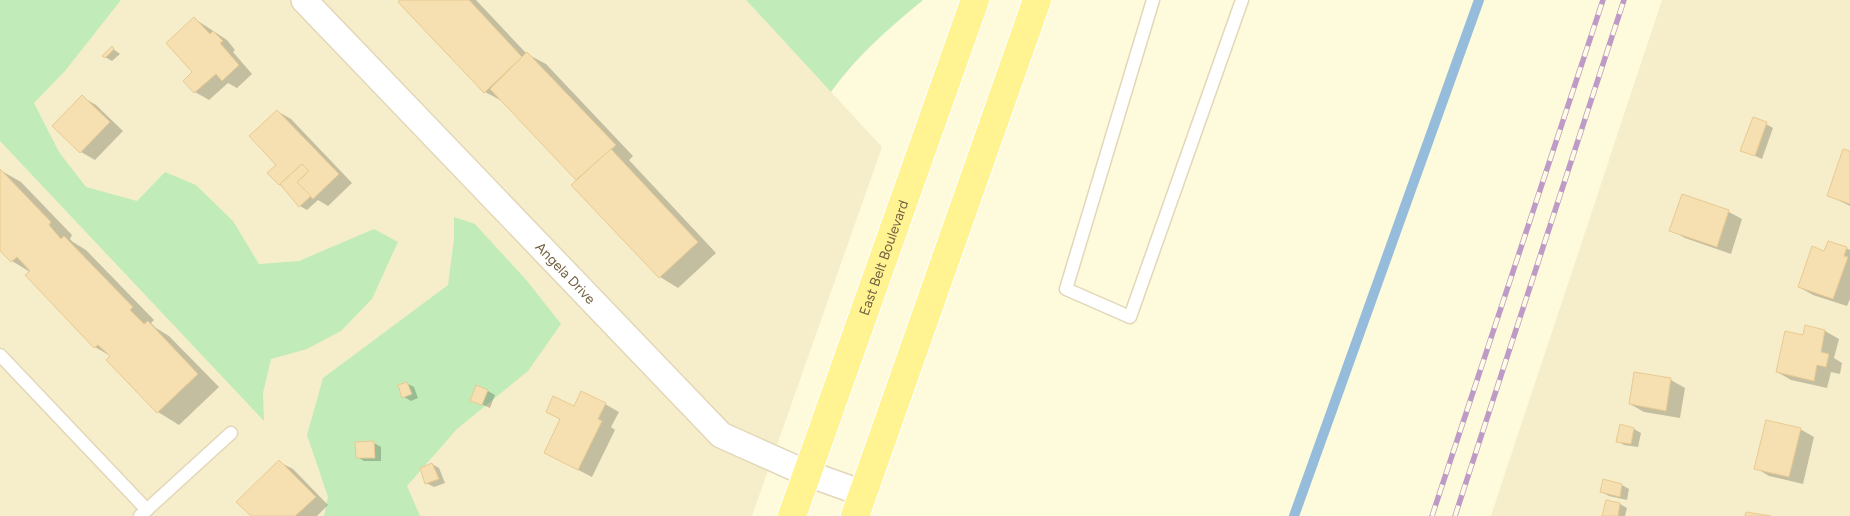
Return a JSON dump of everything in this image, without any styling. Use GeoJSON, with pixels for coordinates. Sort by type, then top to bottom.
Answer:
{"type":"FeatureCollection","features":[{"type":"Feature","properties":{"kind":"main road","name":"East Belt Boulevard"},"geometry":{"type":"LineString","coordinates":[[792,516],[975,0]]}},
{"type":"Feature","properties":{"kind":"main road"},"geometry":{"type":"LineString","coordinates":[[858,504],[1037,0]]}},
{"type":"Feature","properties":{"kind":"street","name":"Angela Drive"},"geometry":{"type":"LineString","coordinates":[[304,0],[721,435],[806,473],[858,504]]}},
{"type":"Feature","properties":{"kind":"lane"},"geometry":{"type":"LineString","coordinates":[[1153,0],[1066,289],[1130,317],[1242,0]]}},
{"type":"Feature","properties":{"kind":"lane"},"geometry":{"type":"LineString","coordinates":[[0,355],[143,513],[232,434]]}},
{"type":"Feature","properties":{"kind":"shaded area"},"geometry":{"type":"Polygon","coordinates":[[[0,0],[746,0],[882,147],[752,516],[0,516],[0,0]]]}},
{"type":"Feature","properties":{"kind":"shaded area"},"geometry":{"type":"Polygon","coordinates":[[[1662,0],[1850,0],[1850,516],[1491,516],[1662,0]]]}},
{"type":"Feature","properties":{"kind":"green space"},"geometry":{"type":"Polygon","coordinates":[[[0,0],[121,0],[65,71],[34,103],[59,152],[86,187],[137,201],[165,172],[196,185],[233,221],[259,264],[299,261],[374,229],[398,242],[372,299],[341,331],[307,349],[271,359],[263,393],[264,421],[0,141],[0,0]]]}},
{"type":"Feature","properties":{"kind":"green space"},"geometry":{"type":"Polygon","coordinates":[[[746,0],[923,0],[874,43],[831,92],[746,0]]]}},
{"type":"Feature","properties":{"kind":"green space"},"geometry":{"type":"Polygon","coordinates":[[[454,217],[475,224],[528,282],[561,324],[528,371],[457,429],[407,486],[420,516],[324,516],[328,497],[307,435],[323,378],[448,285],[454,239],[454,217]]]}},
{"type":"Feature","properties":{"kind":"building"},"geometry":{"type":"Polygon","coordinates":[[[400,0],[469,0],[522,57],[484,93],[398,2],[400,0]]]}},
{"type":"Feature","properties":{"kind":"building"},"geometry":{"type":"Polygon","coordinates":[[[194,17],[210,34],[213,31],[223,41],[220,43],[239,65],[222,81],[216,74],[194,93],[183,81],[192,72],[166,43],[194,17]]]}},
{"type":"Feature","properties":{"kind":"building"},"geometry":{"type":"Polygon","coordinates":[[[112,46],[114,49],[105,58],[102,56],[112,46]]]}},
{"type":"Feature","properties":{"kind":"building"},"geometry":{"type":"Polygon","coordinates":[[[527,52],[616,145],[576,180],[490,89],[527,52]]]}},
{"type":"Feature","properties":{"kind":"building"},"geometry":{"type":"Polygon","coordinates":[[[82,95],[110,122],[80,153],[52,126],[82,95]]]}},
{"type":"Feature","properties":{"kind":"building"},"geometry":{"type":"Polygon","coordinates":[[[277,110],[339,174],[313,199],[297,182],[309,171],[302,164],[279,185],[267,173],[276,165],[249,136],[277,110]]]}},
{"type":"Feature","properties":{"kind":"building"},"geometry":{"type":"Polygon","coordinates":[[[1753,117],[1767,122],[1755,156],[1740,151],[1753,117]]]}},
{"type":"Feature","properties":{"kind":"building"},"geometry":{"type":"Polygon","coordinates":[[[611,149],[698,242],[659,278],[571,185],[611,149]]]}},
{"type":"Feature","properties":{"kind":"building"},"geometry":{"type":"Polygon","coordinates":[[[1843,149],[1850,151],[1850,204],[1827,196],[1843,149]]]}},
{"type":"Feature","properties":{"kind":"building"},"geometry":{"type":"Polygon","coordinates":[[[302,164],[309,171],[297,182],[311,196],[299,207],[280,184],[302,164]]]}},
{"type":"Feature","properties":{"kind":"building"},"geometry":{"type":"Polygon","coordinates":[[[0,169],[51,222],[49,225],[61,239],[64,236],[133,307],[130,310],[144,324],[148,321],[198,374],[157,413],[106,360],[110,356],[98,345],[94,348],[25,275],[30,271],[17,257],[11,262],[0,251],[0,169]]]}},
{"type":"Feature","properties":{"kind":"building"},"geometry":{"type":"Polygon","coordinates":[[[1682,194],[1729,210],[1717,247],[1669,231],[1682,194]]]}},
{"type":"Feature","properties":{"kind":"building"},"geometry":{"type":"Polygon","coordinates":[[[1828,241],[1847,247],[1844,256],[1848,257],[1833,299],[1798,287],[1812,246],[1824,251],[1828,241]]]}},
{"type":"Feature","properties":{"kind":"building"},"geometry":{"type":"Polygon","coordinates":[[[1805,325],[1825,330],[1821,352],[1829,354],[1826,367],[1817,365],[1814,381],[1776,372],[1785,331],[1803,335],[1805,325]]]}},
{"type":"Feature","properties":{"kind":"building"},"geometry":{"type":"Polygon","coordinates":[[[1634,372],[1671,378],[1666,411],[1629,404],[1634,372]]]}},
{"type":"Feature","properties":{"kind":"building"},"geometry":{"type":"Polygon","coordinates":[[[407,382],[412,394],[402,398],[398,385],[407,382]]]}},
{"type":"Feature","properties":{"kind":"building"},"geometry":{"type":"Polygon","coordinates":[[[476,385],[488,390],[482,405],[470,401],[476,385]]]}},
{"type":"Feature","properties":{"kind":"building"},"geometry":{"type":"Polygon","coordinates":[[[581,391],[606,403],[598,419],[602,421],[578,470],[544,453],[560,419],[546,412],[553,396],[574,406],[581,391]]]}},
{"type":"Feature","properties":{"kind":"building"},"geometry":{"type":"Polygon","coordinates":[[[1766,420],[1801,428],[1789,477],[1754,469],[1766,420]]]}},
{"type":"Feature","properties":{"kind":"building"},"geometry":{"type":"Polygon","coordinates":[[[1620,424],[1634,428],[1631,444],[1616,442],[1620,424]]]}},
{"type":"Feature","properties":{"kind":"building"},"geometry":{"type":"Polygon","coordinates":[[[374,441],[375,458],[356,458],[355,442],[374,441]]]}},
{"type":"Feature","properties":{"kind":"building"},"geometry":{"type":"Polygon","coordinates":[[[279,460],[316,497],[295,516],[251,516],[236,502],[279,460]]]}},
{"type":"Feature","properties":{"kind":"building"},"geometry":{"type":"Polygon","coordinates":[[[432,463],[439,479],[425,484],[420,468],[432,463]]]}},
{"type":"Feature","properties":{"kind":"building"},"geometry":{"type":"Polygon","coordinates":[[[1603,479],[1622,484],[1620,497],[1600,492],[1603,479]]]}},
{"type":"Feature","properties":{"kind":"building"},"geometry":{"type":"Polygon","coordinates":[[[1606,500],[1620,503],[1618,516],[1602,516],[1606,500]]]}},
{"type":"Feature","properties":{"kind":"building"},"geometry":{"type":"Polygon","coordinates":[[[1746,512],[1771,516],[1745,516],[1746,512]]]}},
{"type":"Feature","properties":{"kind":"waterway"},"geometry":{"type":"LineString","coordinates":[[1294,516],[1479,0]]}},
{"type":"Feature","properties":{"kind":"railway"},"geometry":{"type":"LineString","coordinates":[[1432,516],[1603,0]]}},
{"type":"Feature","properties":{"kind":"railway"},"geometry":{"type":"LineString","coordinates":[[1455,516],[1624,0]]}}]}
